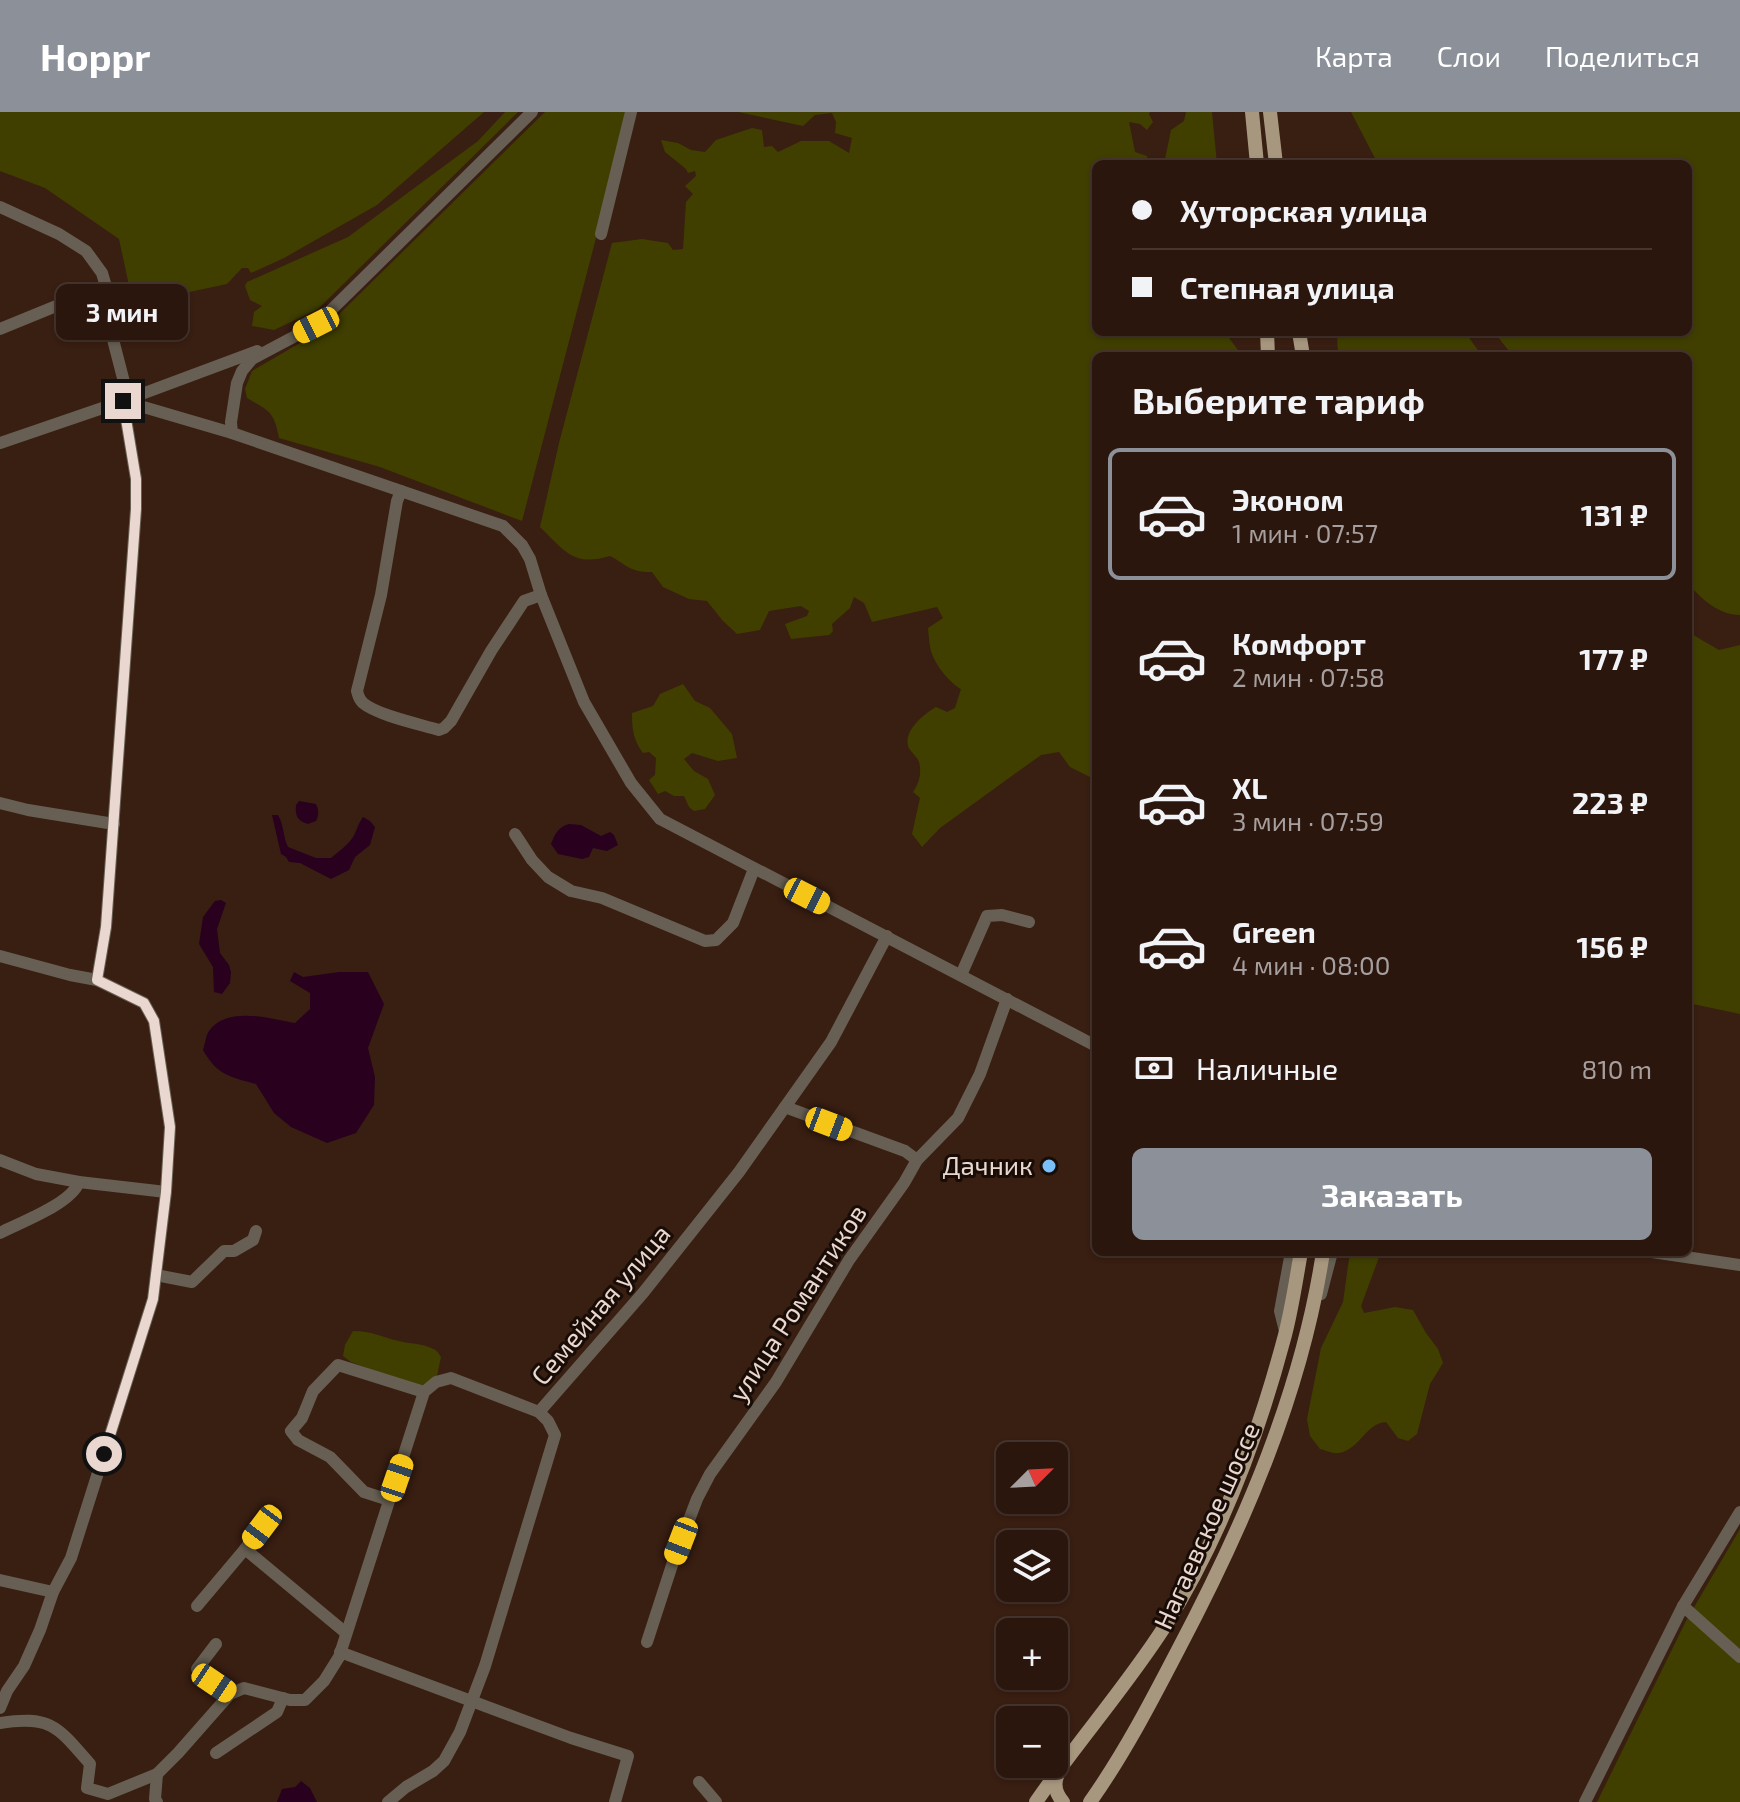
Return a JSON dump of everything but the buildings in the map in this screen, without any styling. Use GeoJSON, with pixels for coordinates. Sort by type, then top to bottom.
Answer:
{"type":"FeatureCollection","features":[{"type":"Feature","properties":{"kind":"main road"},"geometry":{"type":"LineString","coordinates":[[1252,112],[1257,160]]}},
{"type":"Feature","properties":{"kind":"main road"},"geometry":{"type":"LineString","coordinates":[[1270,112],[1276,160]]}},
{"type":"Feature","properties":{"kind":"main road","name":"Нагаевское шоссе"},"geometry":{"type":"LineString","coordinates":[[1068,1758],[1164,1627],[1212,1542],[1238,1482],[1286,1333],[1300,1256]]}},
{"type":"Feature","properties":{"kind":"main road","name":"Нагаевское шоссе"},"geometry":{"type":"LineString","coordinates":[[1092,1798],[1143,1718],[1211,1585],[1256,1486],[1289,1396],[1318,1286],[1322,1256]]}},
{"type":"Feature","properties":{"kind":"main road","name":"Нагаевское шоссе"},"geometry":{"type":"LineString","coordinates":[[1036,1802],[1053,1778]]}},
{"type":"Feature","properties":{"kind":"main road"},"geometry":{"type":"LineString","coordinates":[[1056,1778],[1056,1792],[1063,1802]]}},
{"type":"Feature","properties":{"kind":"street"},"geometry":{"type":"LineString","coordinates":[[232,433],[235,391],[242,371],[252,359],[316,325],[532,112]]}},
{"type":"Feature","properties":{"kind":"street"},"geometry":{"type":"LineString","coordinates":[[601,234],[631,112]]}},
{"type":"Feature","properties":{"kind":"street"},"geometry":{"type":"LineString","coordinates":[[0,207],[59,234],[86,251],[102,273],[110,300],[109,324],[124,382],[123,401],[136,479],[136,509],[106,927],[97,980]]}},
{"type":"Feature","properties":{"kind":"street"},"geometry":{"type":"LineString","coordinates":[[0,329],[88,293],[110,300]]}},
{"type":"Feature","properties":{"kind":"street"},"geometry":{"type":"LineString","coordinates":[[0,443],[287,340]]}},
{"type":"Feature","properties":{"kind":"street"},"geometry":{"type":"LineString","coordinates":[[123,401],[232,433],[503,526],[522,545],[530,559],[541,595],[584,702],[631,783],[660,819],[1092,1044]]}},
{"type":"Feature","properties":{"kind":"street"},"geometry":{"type":"LineString","coordinates":[[401,491],[381,595],[357,691],[364,703],[379,711],[439,730],[444,728],[524,601],[541,595]]}},
{"type":"Feature","properties":{"kind":"street"},"geometry":{"type":"LineString","coordinates":[[0,803],[114,824]]}},
{"type":"Feature","properties":{"kind":"street"},"geometry":{"type":"LineString","coordinates":[[515,834],[548,877],[571,891],[602,898],[705,941],[716,940],[733,923],[754,869]]}},
{"type":"Feature","properties":{"kind":"street"},"geometry":{"type":"LineString","coordinates":[[961,975],[987,916],[1002,915],[1029,922]]}},
{"type":"Feature","properties":{"kind":"street","name":"Семейная улица"},"geometry":{"type":"LineString","coordinates":[[388,1802],[444,1761],[473,1701],[555,1435],[539,1412],[643,1293],[739,1172],[831,1042],[887,936]]}},
{"type":"Feature","properties":{"kind":"street"},"geometry":{"type":"LineString","coordinates":[[0,956],[97,980],[144,1003],[154,1021],[170,1127],[166,1192],[153,1299],[71,1558],[53,1592],[24,1666],[0,1708]]}},
{"type":"Feature","properties":{"kind":"street","name":"улица Романтиков"},"geometry":{"type":"LineString","coordinates":[[647,1642],[673,1562],[710,1474],[776,1382],[842,1272],[917,1160],[958,1118],[980,1074],[1007,999]]}},
{"type":"Feature","properties":{"kind":"street"},"geometry":{"type":"LineString","coordinates":[[785,1107],[905,1151],[917,1160]]}},
{"type":"Feature","properties":{"kind":"street"},"geometry":{"type":"LineString","coordinates":[[0,1160],[36,1174],[166,1192]]}},
{"type":"Feature","properties":{"kind":"street"},"geometry":{"type":"LineString","coordinates":[[0,1233],[62,1200],[75,1191],[79,1182]]}},
{"type":"Feature","properties":{"kind":"street"},"geometry":{"type":"LineString","coordinates":[[156,1275],[192,1282],[224,1251],[234,1251],[253,1240],[256,1231]]}},
{"type":"Feature","properties":{"kind":"street"},"geometry":{"type":"LineString","coordinates":[[1286,1333],[1280,1311],[1290,1256]]}},
{"type":"Feature","properties":{"kind":"street"},"geometry":{"type":"LineString","coordinates":[[1289,1396],[1303,1372],[1331,1256]]}},
{"type":"Feature","properties":{"kind":"street"},"geometry":{"type":"LineString","coordinates":[[1679,1256],[1740,1265]]}},
{"type":"Feature","properties":{"kind":"street"},"geometry":{"type":"LineString","coordinates":[[389,1500],[364,1492],[330,1457],[298,1440],[291,1431],[302,1418],[313,1391],[338,1365],[424,1392]]}},
{"type":"Feature","properties":{"kind":"street"},"geometry":{"type":"LineString","coordinates":[[0,1723],[44,1721],[59,1731],[90,1764],[87,1788],[108,1794],[157,1774],[230,1694],[244,1688],[305,1700],[324,1681],[340,1652],[424,1392],[436,1382],[451,1378],[539,1412]]}},
{"type":"Feature","properties":{"kind":"street"},"geometry":{"type":"LineString","coordinates":[[1585,1802],[1683,1606],[1740,1512]]}},
{"type":"Feature","properties":{"kind":"street"},"geometry":{"type":"LineString","coordinates":[[197,1606],[271,1519]]}},
{"type":"Feature","properties":{"kind":"street"},"geometry":{"type":"LineString","coordinates":[[245,1549],[346,1633]]}},
{"type":"Feature","properties":{"kind":"street"},"geometry":{"type":"LineString","coordinates":[[0,1580],[53,1592]]}},
{"type":"Feature","properties":{"kind":"street"},"geometry":{"type":"LineString","coordinates":[[1683,1606],[1740,1657]]}},
{"type":"Feature","properties":{"kind":"street"},"geometry":{"type":"LineString","coordinates":[[216,1644],[197,1669],[230,1694]]}},
{"type":"Feature","properties":{"kind":"street"},"geometry":{"type":"LineString","coordinates":[[340,1652],[571,1738],[628,1756],[615,1802]]}},
{"type":"Feature","properties":{"kind":"street"},"geometry":{"type":"LineString","coordinates":[[216,1753],[277,1712],[283,1698]]}},
{"type":"Feature","properties":{"kind":"street"},"geometry":{"type":"LineString","coordinates":[[157,1774],[157,1802]]}},
{"type":"Feature","properties":{"kind":"street"},"geometry":{"type":"LineString","coordinates":[[699,1782],[716,1802]]}},
{"type":"Feature","properties":{"kind":"shaded area"},"geometry":{"type":"Polygon","coordinates":[[[0,112],[484,112],[377,205],[284,258],[251,273],[248,268],[242,268],[227,284],[133,304],[119,239],[45,188],[0,171],[0,112]]]}},
{"type":"Feature","properties":{"kind":"shaded area"},"geometry":{"type":"Polygon","coordinates":[[[505,112],[518,112],[318,309],[274,330],[252,326],[254,312],[262,306],[250,300],[245,286],[247,282],[348,237],[478,141],[505,112]]]}},
{"type":"Feature","properties":{"kind":"shaded area"},"geometry":{"type":"Polygon","coordinates":[[[545,112],[629,112],[522,521],[380,467],[279,438],[269,413],[247,398],[245,389],[252,371],[324,329],[545,112]]]}},
{"type":"Feature","properties":{"kind":"shaded area"},"geometry":{"type":"Polygon","coordinates":[[[738,112],[1150,112],[1153,122],[1147,130],[1140,124],[1129,122],[1135,152],[1147,156],[1148,160],[1092,160],[1092,336],[1230,336],[1238,350],[1092,352],[1092,778],[1070,767],[1059,752],[1041,755],[940,828],[922,847],[912,834],[920,798],[913,792],[920,770],[918,760],[908,746],[909,734],[921,718],[936,707],[947,712],[955,708],[961,689],[944,674],[931,651],[928,628],[943,618],[937,607],[872,622],[864,603],[854,597],[850,608],[832,624],[833,631],[829,635],[791,639],[785,624],[807,616],[809,611],[801,606],[769,611],[760,630],[737,634],[707,601],[689,599],[663,587],[652,572],[634,570],[610,556],[587,559],[570,555],[540,527],[612,243],[642,239],[668,243],[673,250],[683,249],[686,202],[693,194],[685,186],[696,176],[695,171],[688,173],[665,152],[661,140],[705,152],[716,140],[752,128],[762,130],[764,147],[772,146],[778,152],[801,141],[829,141],[849,153],[852,138],[835,133],[836,122],[832,113],[815,115],[803,126],[738,112]]]}},
{"type":"Feature","properties":{"kind":"shaded area"},"geometry":{"type":"Polygon","coordinates":[[[1186,112],[1212,112],[1217,160],[1165,160],[1171,130],[1184,121],[1186,112]]]}},
{"type":"Feature","properties":{"kind":"shaded area"},"geometry":{"type":"Polygon","coordinates":[[[1351,112],[1740,112],[1740,615],[1711,605],[1692,587],[1692,352],[1510,352],[1497,336],[1692,336],[1692,160],[1376,160],[1351,112]]]}},
{"type":"Feature","properties":{"kind":"shaded area"},"geometry":{"type":"Polygon","coordinates":[[[1337,336],[1468,336],[1479,352],[1338,352],[1337,336]]]}},
{"type":"Feature","properties":{"kind":"shaded area"},"geometry":{"type":"Polygon","coordinates":[[[1692,634],[1719,650],[1740,645],[1740,1014],[1692,1004],[1692,634]]]}},
{"type":"Feature","properties":{"kind":"shaded area"},"geometry":{"type":"Polygon","coordinates":[[[683,684],[695,701],[710,708],[732,734],[737,758],[718,761],[692,753],[684,759],[694,771],[708,779],[715,795],[705,809],[694,811],[684,796],[674,796],[665,791],[658,794],[649,780],[655,775],[656,758],[649,752],[643,753],[635,739],[632,724],[632,713],[653,706],[660,694],[683,684]]]}},
{"type":"Feature","properties":{"kind":"shaded area"},"geometry":{"type":"Polygon","coordinates":[[[299,801],[316,804],[316,821],[308,824],[299,819],[296,805],[299,801]]]}},
{"type":"Feature","properties":{"kind":"shaded area"},"geometry":{"type":"Polygon","coordinates":[[[272,815],[278,815],[280,819],[288,847],[316,858],[331,858],[343,848],[353,837],[363,817],[375,827],[370,845],[355,857],[349,870],[331,879],[300,863],[289,862],[281,854],[272,815]]]}},
{"type":"Feature","properties":{"kind":"shaded area"},"geometry":{"type":"Polygon","coordinates":[[[569,824],[581,825],[601,836],[610,832],[618,845],[607,851],[593,848],[589,857],[582,859],[558,854],[551,844],[557,831],[569,824]]]}},
{"type":"Feature","properties":{"kind":"shaded area"},"geometry":{"type":"Polygon","coordinates":[[[215,901],[226,903],[217,929],[220,953],[231,972],[230,983],[222,994],[214,992],[213,967],[199,944],[203,917],[215,901]]]}},
{"type":"Feature","properties":{"kind":"shaded area"},"geometry":{"type":"Polygon","coordinates":[[[294,972],[303,977],[368,972],[384,1004],[368,1048],[375,1077],[374,1105],[356,1133],[327,1143],[291,1127],[274,1113],[256,1084],[225,1074],[203,1050],[209,1031],[227,1018],[250,1016],[295,1023],[310,1009],[310,993],[290,981],[294,972]]]}},
{"type":"Feature","properties":{"kind":"shaded area"},"geometry":{"type":"Polygon","coordinates":[[[1349,1256],[1380,1256],[1361,1306],[1364,1313],[1395,1307],[1413,1310],[1438,1349],[1443,1363],[1430,1384],[1417,1434],[1408,1441],[1398,1438],[1386,1422],[1373,1427],[1346,1451],[1337,1453],[1320,1449],[1310,1436],[1307,1419],[1321,1348],[1343,1302],[1349,1256]]]}},
{"type":"Feature","properties":{"kind":"shaded area"},"geometry":{"type":"Polygon","coordinates":[[[353,1331],[435,1350],[441,1357],[437,1376],[417,1387],[351,1362],[343,1356],[353,1331]]]}},
{"type":"Feature","properties":{"kind":"shaded area"},"geometry":{"type":"Polygon","coordinates":[[[1740,1529],[1740,1802],[1597,1802],[1686,1621],[1740,1529]]]}},
{"type":"Feature","properties":{"kind":"shaded area"},"geometry":{"type":"Polygon","coordinates":[[[301,1781],[310,1788],[317,1802],[277,1802],[282,1789],[295,1787],[301,1781]]]}},
{"type":"Feature","properties":{"kind":"place","name":"Дачник"},"geometry":{"type":"Point","coordinates":[1049,1166]}},
{"type":"Feature","properties":{"kind":"route"},"geometry":{"type":"LineString","coordinates":[[104,1454],[153,1299],[166,1192],[170,1127],[154,1021],[144,1003],[97,980],[106,927],[136,509],[136,479],[123,401]]}}]}
